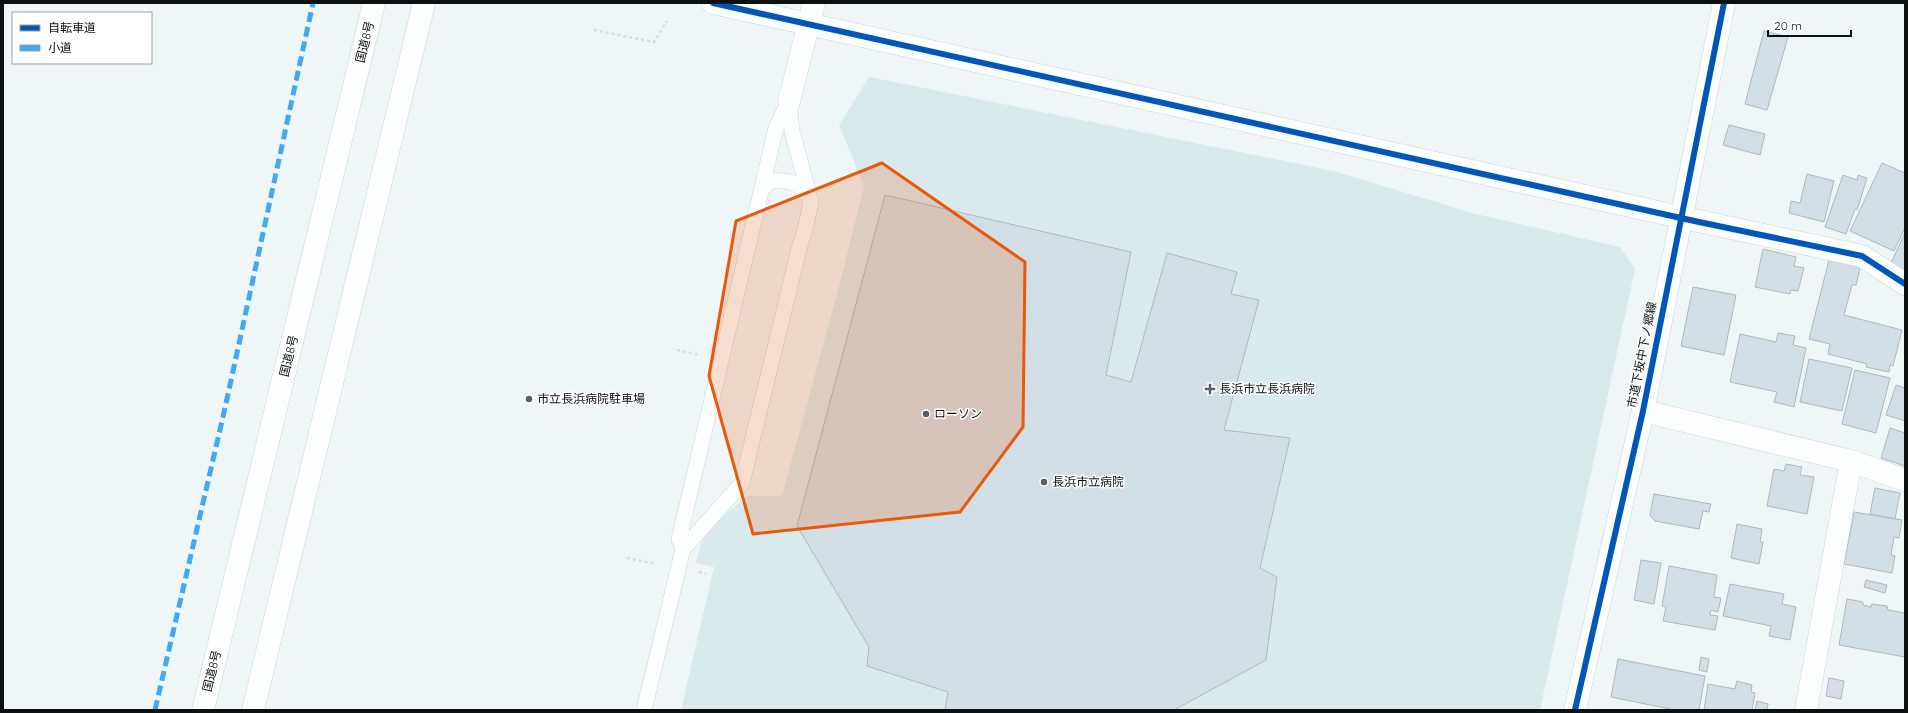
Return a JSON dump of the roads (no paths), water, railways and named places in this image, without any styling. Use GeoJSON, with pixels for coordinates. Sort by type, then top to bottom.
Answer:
{"type":"FeatureCollection","features":[{"type":"Feature","properties":{"kind":"main road","name":"国道8号"},"geometry":{"type":"LineString","coordinates":[[203,710],[374,3]]}},
{"type":"Feature","properties":{"kind":"main road"},"geometry":{"type":"LineString","coordinates":[[253,710],[424,3]]}},
{"type":"Feature","properties":{"kind":"main road"},"geometry":{"type":"LineString","coordinates":[[713,3],[1862,256],[1905,284]]}},
{"type":"Feature","properties":{"kind":"main road"},"geometry":{"type":"LineString","coordinates":[[789,101],[814,3]]}},
{"type":"Feature","properties":{"kind":"main road","name":"市道下坂中下ノ郷線"},"geometry":{"type":"LineString","coordinates":[[1575,710],[1642,411],[1724,3]]}},
{"type":"Feature","properties":{"kind":"main road"},"geometry":{"type":"LineString","coordinates":[[1642,411],[1851,461],[1905,480]]}},
{"type":"Feature","properties":{"kind":"main road"},"geometry":{"type":"LineString","coordinates":[[1806,710],[1851,461]]}},
{"type":"Feature","properties":{"kind":"lane"},"geometry":{"type":"LineString","coordinates":[[683,549],[679,539],[761,190],[776,128],[789,101]]}},
{"type":"Feature","properties":{"kind":"lane"},"geometry":{"type":"LineString","coordinates":[[644,710],[683,549],[742,483],[799,249],[805,230],[811,202],[792,131],[789,101]]}},
{"type":"Feature","properties":{"kind":"lane"},"geometry":{"type":"LineString","coordinates":[[761,190],[771,181],[789,182],[805,190],[811,202]]}},
{"type":"Feature","properties":{"kind":"place","name":"長浜市立長浜病院"},"geometry":{"type":"Point","coordinates":[1210,389]}},
{"type":"Feature","properties":{"kind":"place","name":"市立長浜病院駐車場"},"geometry":{"type":"Point","coordinates":[529,399]}},
{"type":"Feature","properties":{"kind":"place","name":"ローソン"},"geometry":{"type":"Point","coordinates":[926,414]}},
{"type":"Feature","properties":{"kind":"place","name":"長浜市立病院"},"geometry":{"type":"Point","coordinates":[1044,482]}}]}
